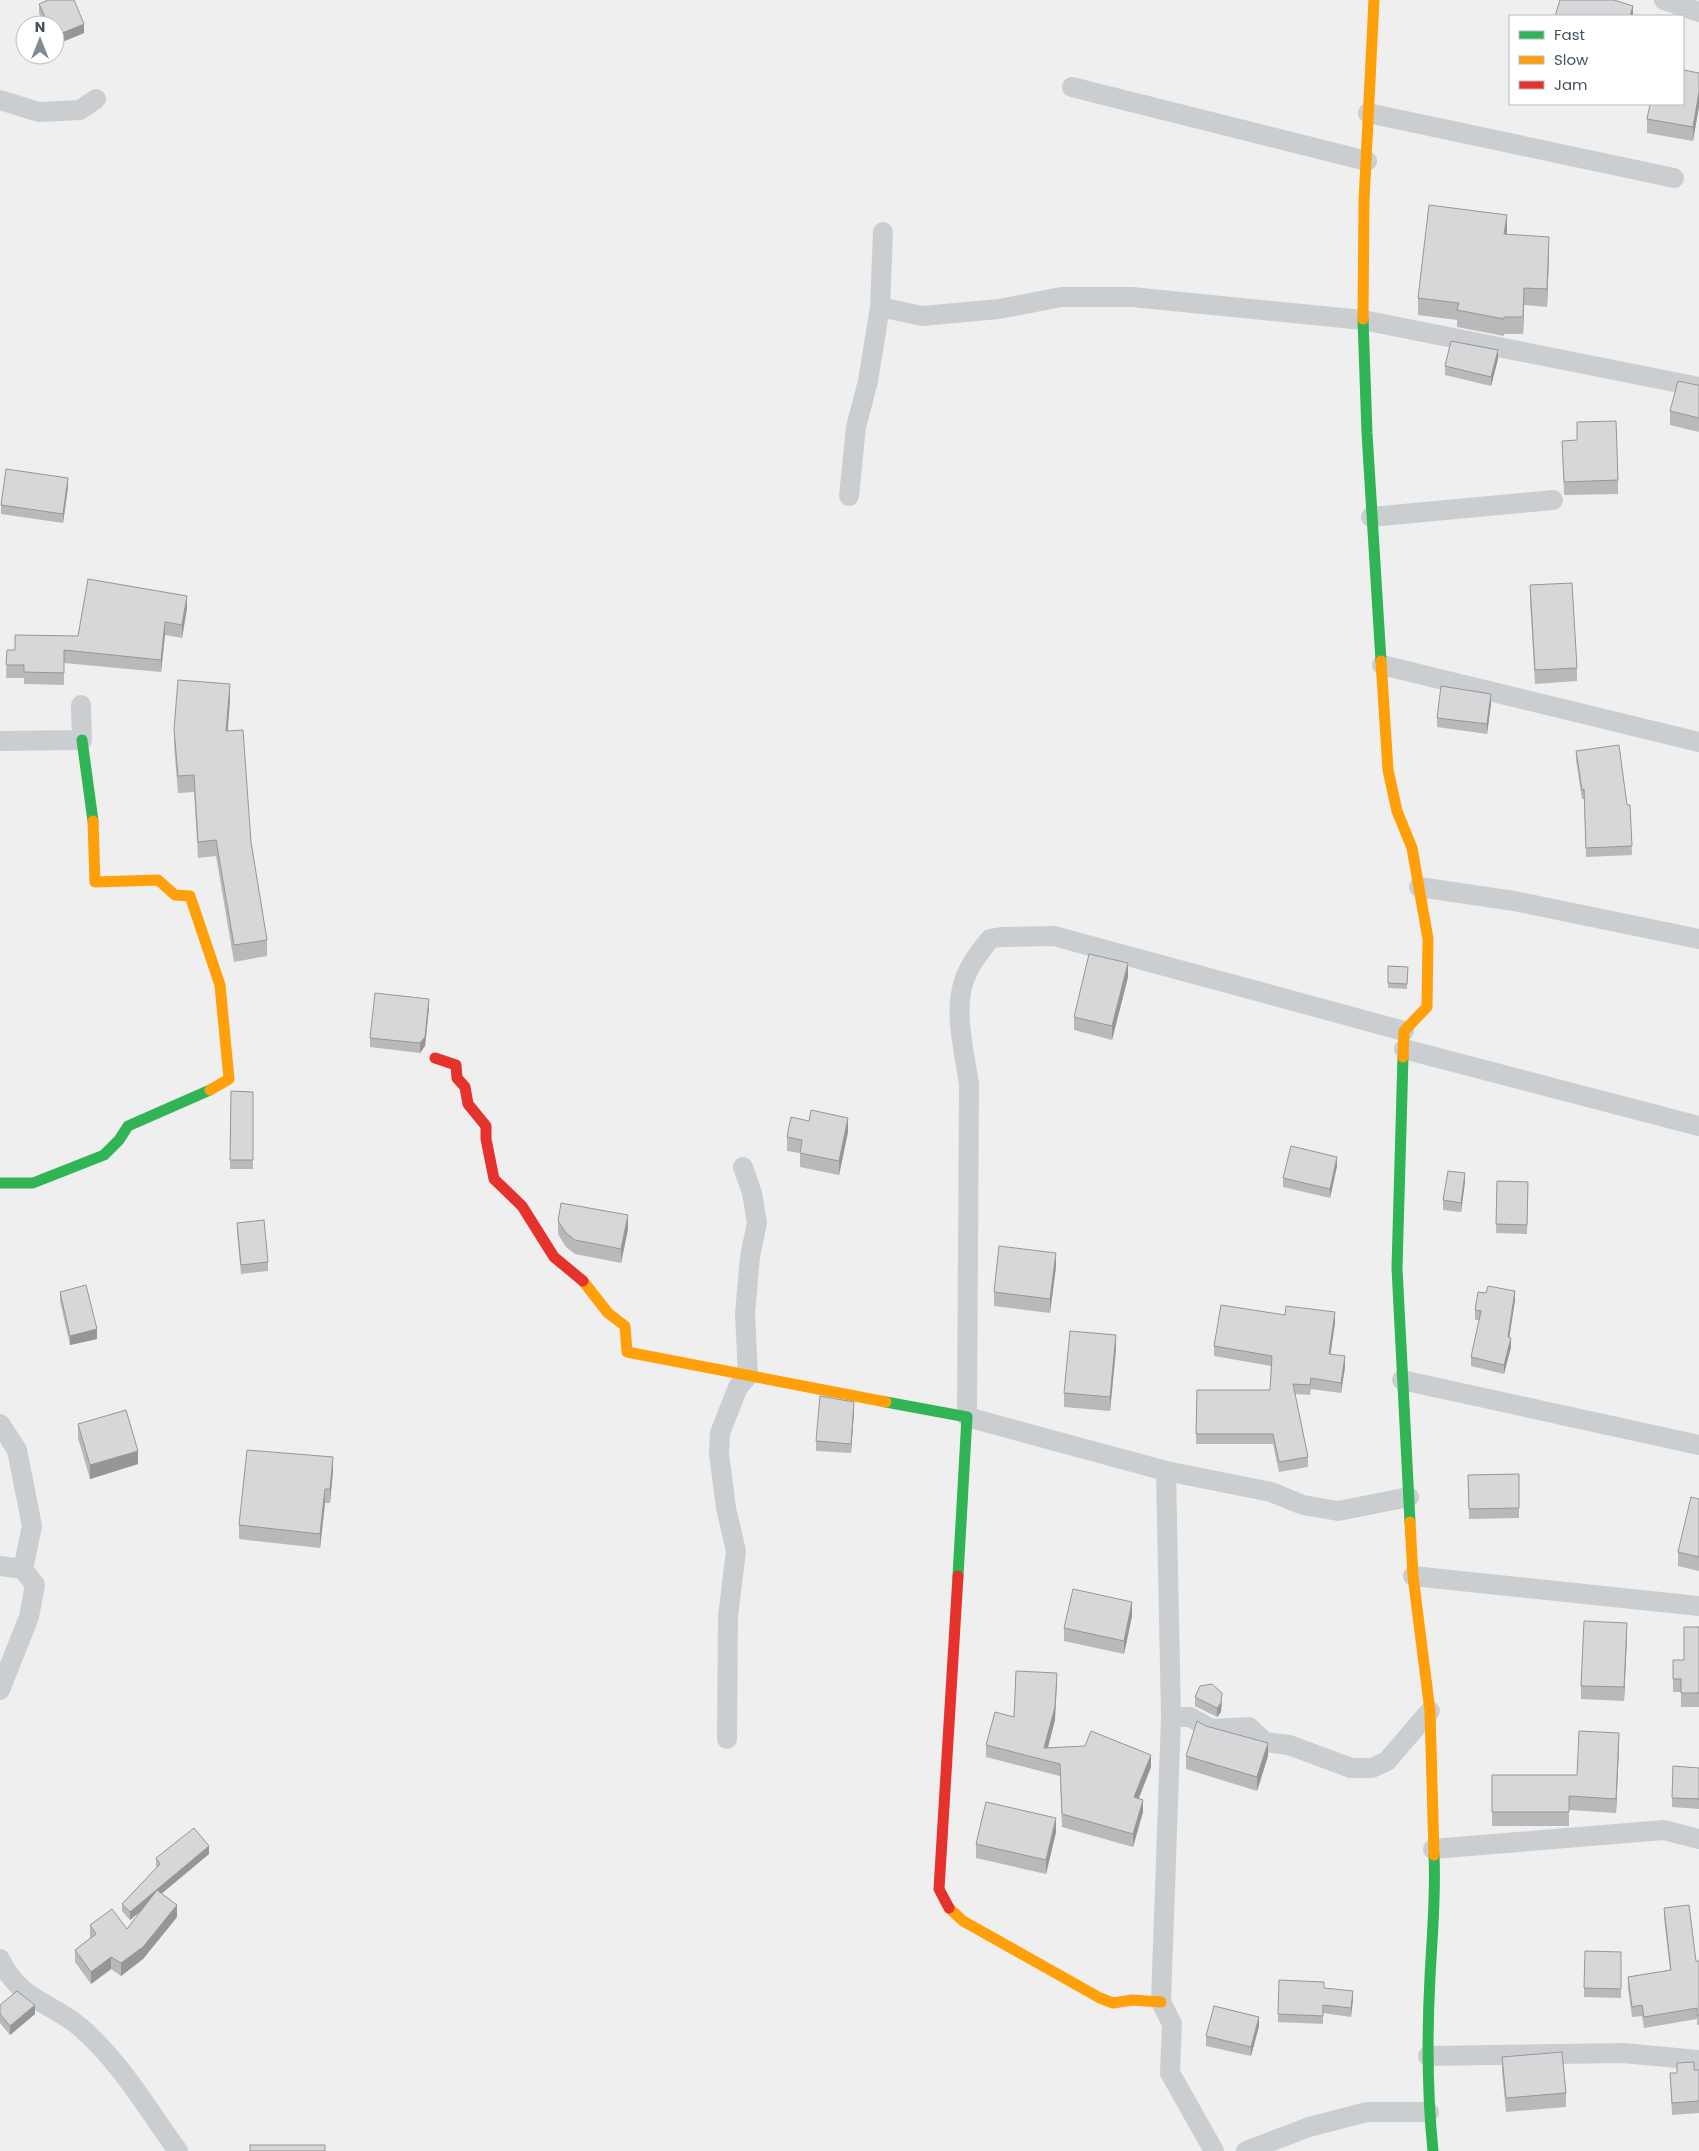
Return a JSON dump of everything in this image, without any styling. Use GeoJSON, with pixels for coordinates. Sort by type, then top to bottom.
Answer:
{"type":"FeatureCollection","features":[{"type":"Feature","properties":{"kind":"street"},"geometry":{"type":"LineString","coordinates":[[1374,0],[1366,161],[1363,320],[1371,517],[1388,770],[1398,811],[1412,848],[1428,939],[1427,1007],[1404,1040],[1397,1268],[1413,1576],[1430,1711],[1433,1849],[1436,1893],[1430,1976],[1428,2056],[1429,2112],[1433,2151]]}},
{"type":"Feature","properties":{"kind":"street"},"geometry":{"type":"LineString","coordinates":[[1664,0],[1699,12]]}},
{"type":"Feature","properties":{"kind":"street"},"geometry":{"type":"LineString","coordinates":[[1072,87],[1366,161]]}},
{"type":"Feature","properties":{"kind":"street"},"geometry":{"type":"LineString","coordinates":[[0,100],[39,112],[80,110],[96,99]]}},
{"type":"Feature","properties":{"kind":"street"},"geometry":{"type":"LineString","coordinates":[[1368,113],[1674,178]]}},
{"type":"Feature","properties":{"kind":"street"},"geometry":{"type":"LineString","coordinates":[[849,496],[856,427],[868,381],[880,306],[883,232]]}},
{"type":"Feature","properties":{"kind":"street"},"geometry":{"type":"LineString","coordinates":[[880,306],[922,316],[999,309],[1061,297],[1132,297],[1363,320],[1699,388]]}},
{"type":"Feature","properties":{"kind":"street"},"geometry":{"type":"LineString","coordinates":[[1371,517],[1553,500]]}},
{"type":"Feature","properties":{"kind":"street"},"geometry":{"type":"LineString","coordinates":[[1382,665],[1699,742]]}},
{"type":"Feature","properties":{"kind":"street"},"geometry":{"type":"LineString","coordinates":[[0,1183],[33,1183],[104,1155],[119,1140],[128,1126],[193,1099],[229,1079],[220,985],[190,896],[175,895],[158,880],[95,882],[92,808],[86,783],[81,705]]}},
{"type":"Feature","properties":{"kind":"street"},"geometry":{"type":"LineString","coordinates":[[0,741],[82,740]]}},
{"type":"Feature","properties":{"kind":"street"},"geometry":{"type":"LineString","coordinates":[[1418,887],[1514,902],[1699,939]]}},
{"type":"Feature","properties":{"kind":"street"},"geometry":{"type":"LineString","coordinates":[[1161,2002],[1132,2000],[1113,2003],[1100,1998],[963,1921],[946,1905],[939,1888],[966,1416],[969,1084],[961,1036],[960,997],[967,972],[990,939],[1054,936],[1699,1126]]}},
{"type":"Feature","properties":{"kind":"street"},"geometry":{"type":"LineString","coordinates":[[435,1058],[456,1065],[457,1078],[465,1088],[464,1098],[476,1117],[486,1126],[486,1139],[494,1179],[522,1206],[554,1257],[584,1283],[608,1313],[625,1326],[627,1352],[966,1416],[1166,1471],[1271,1492],[1303,1505],[1338,1511],[1409,1497]]}},
{"type":"Feature","properties":{"kind":"street"},"geometry":{"type":"LineString","coordinates":[[727,1739],[728,1616],[736,1551],[722,1486],[720,1432],[738,1387],[748,1376],[745,1314],[750,1256],[757,1223],[752,1193],[743,1167]]}},
{"type":"Feature","properties":{"kind":"street"},"geometry":{"type":"LineString","coordinates":[[1402,1380],[1699,1445]]}},
{"type":"Feature","properties":{"kind":"street"},"geometry":{"type":"LineString","coordinates":[[0,1424],[17,1450],[32,1526],[23,1569],[35,1586],[28,1617],[0,1690]]}},
{"type":"Feature","properties":{"kind":"street"},"geometry":{"type":"LineString","coordinates":[[1166,1471],[1171,1716],[1161,2002],[1172,2024],[1170,2072],[1214,2151]]}},
{"type":"Feature","properties":{"kind":"street"},"geometry":{"type":"LineString","coordinates":[[0,1566],[23,1569]]}},
{"type":"Feature","properties":{"kind":"street"},"geometry":{"type":"LineString","coordinates":[[1413,1576],[1699,1606]]}},
{"type":"Feature","properties":{"kind":"street"},"geometry":{"type":"LineString","coordinates":[[1171,1716],[1190,1717],[1211,1729],[1249,1727],[1265,1742],[1289,1745],[1351,1768],[1372,1768],[1387,1761],[1430,1711]]}},
{"type":"Feature","properties":{"kind":"street"},"geometry":{"type":"LineString","coordinates":[[1433,1849],[1664,1830],[1699,1839]]}},
{"type":"Feature","properties":{"kind":"street"},"geometry":{"type":"LineString","coordinates":[[0,1959],[8,1976],[19,1988],[80,2027],[113,2062],[178,2151]]}},
{"type":"Feature","properties":{"kind":"street"},"geometry":{"type":"LineString","coordinates":[[1428,2056],[1623,2053],[1699,2060]]}},
{"type":"Feature","properties":{"kind":"street"},"geometry":{"type":"LineString","coordinates":[[1246,2151],[1309,2128],[1366,2112],[1429,2112]]}},
{"type":"Feature","properties":{"kind":"building"},"geometry":{"type":"Polygon","coordinates":[[[48,0],[74,0],[84,24],[65,32],[65,15],[44,15],[39,4],[48,0]]]}},
{"type":"Feature","properties":{"kind":"building"},"geometry":{"type":"Polygon","coordinates":[[[1560,0],[1614,0],[1633,6],[1630,15],[1555,15],[1560,0]]]}},
{"type":"Feature","properties":{"kind":"building"},"geometry":{"type":"Polygon","coordinates":[[[1684,70],[1699,73],[1699,92],[1693,127],[1647,119],[1650,105],[1684,105],[1684,70]]]}},
{"type":"Feature","properties":{"kind":"building"},"geometry":{"type":"Polygon","coordinates":[[[1429,205],[1507,215],[1504,234],[1549,237],[1547,289],[1524,288],[1523,317],[1504,317],[1504,319],[1457,310],[1459,303],[1418,298],[1429,205]]]}},
{"type":"Feature","properties":{"kind":"building"},"geometry":{"type":"Polygon","coordinates":[[[1451,341],[1498,350],[1491,377],[1445,366],[1451,341]]]}},
{"type":"Feature","properties":{"kind":"building"},"geometry":{"type":"Polygon","coordinates":[[[1678,381],[1699,385],[1699,418],[1670,411],[1678,381]]]}},
{"type":"Feature","properties":{"kind":"building"},"geometry":{"type":"Polygon","coordinates":[[[1616,421],[1618,480],[1564,482],[1562,441],[1577,440],[1577,422],[1616,421]]]}},
{"type":"Feature","properties":{"kind":"building"},"geometry":{"type":"Polygon","coordinates":[[[6,469],[68,478],[63,514],[1,505],[6,469]]]}},
{"type":"Feature","properties":{"kind":"building"},"geometry":{"type":"Polygon","coordinates":[[[88,579],[187,596],[182,625],[165,622],[161,660],[64,650],[64,673],[24,672],[24,665],[6,665],[7,650],[15,650],[15,635],[78,636],[88,579]]]}},
{"type":"Feature","properties":{"kind":"building"},"geometry":{"type":"Polygon","coordinates":[[[1572,583],[1577,668],[1535,670],[1530,585],[1572,583]]]}},
{"type":"Feature","properties":{"kind":"building"},"geometry":{"type":"Polygon","coordinates":[[[178,680],[230,684],[226,731],[243,730],[251,842],[267,940],[234,945],[216,840],[198,842],[194,775],[178,776],[174,729],[178,680]]]}},
{"type":"Feature","properties":{"kind":"building"},"geometry":{"type":"Polygon","coordinates":[[[1441,686],[1491,694],[1487,724],[1437,718],[1441,686]]]}},
{"type":"Feature","properties":{"kind":"building"},"geometry":{"type":"Polygon","coordinates":[[[1619,745],[1627,805],[1630,805],[1632,846],[1586,848],[1584,789],[1582,790],[1576,751],[1619,745]]]}},
{"type":"Feature","properties":{"kind":"building"},"geometry":{"type":"Polygon","coordinates":[[[1089,954],[1128,963],[1112,1026],[1074,1017],[1089,954]]]}},
{"type":"Feature","properties":{"kind":"building"},"geometry":{"type":"Polygon","coordinates":[[[1388,966],[1408,967],[1407,984],[1388,983],[1388,966]]]}},
{"type":"Feature","properties":{"kind":"building"},"geometry":{"type":"Polygon","coordinates":[[[375,993],[429,999],[425,1037],[420,1043],[370,1038],[375,993]]]}},
{"type":"Feature","properties":{"kind":"building"},"geometry":{"type":"Polygon","coordinates":[[[231,1091],[253,1092],[253,1160],[230,1160],[231,1091]]]}},
{"type":"Feature","properties":{"kind":"building"},"geometry":{"type":"Polygon","coordinates":[[[811,1110],[848,1118],[839,1161],[800,1153],[802,1140],[787,1137],[791,1117],[809,1121],[811,1110]]]}},
{"type":"Feature","properties":{"kind":"building"},"geometry":{"type":"Polygon","coordinates":[[[1291,1146],[1337,1157],[1330,1189],[1283,1178],[1291,1146]]]}},
{"type":"Feature","properties":{"kind":"building"},"geometry":{"type":"Polygon","coordinates":[[[1448,1171],[1465,1173],[1461,1203],[1443,1200],[1448,1171]]]}},
{"type":"Feature","properties":{"kind":"building"},"geometry":{"type":"Polygon","coordinates":[[[1497,1181],[1528,1182],[1527,1225],[1496,1224],[1497,1181]]]}},
{"type":"Feature","properties":{"kind":"building"},"geometry":{"type":"Polygon","coordinates":[[[561,1203],[628,1215],[621,1249],[575,1240],[566,1233],[558,1221],[561,1203]]]}},
{"type":"Feature","properties":{"kind":"building"},"geometry":{"type":"Polygon","coordinates":[[[264,1220],[268,1262],[241,1265],[237,1223],[264,1220]]]}},
{"type":"Feature","properties":{"kind":"building"},"geometry":{"type":"Polygon","coordinates":[[[999,1246],[1056,1253],[1050,1299],[994,1292],[999,1246]]]}},
{"type":"Feature","properties":{"kind":"building"},"geometry":{"type":"Polygon","coordinates":[[[86,1285],[97,1329],[70,1336],[60,1292],[86,1285]]]}},
{"type":"Feature","properties":{"kind":"building"},"geometry":{"type":"Polygon","coordinates":[[[1488,1286],[1515,1291],[1508,1337],[1511,1338],[1504,1365],[1471,1357],[1481,1311],[1475,1310],[1478,1292],[1486,1293],[1488,1286]]]}},
{"type":"Feature","properties":{"kind":"building"},"geometry":{"type":"Polygon","coordinates":[[[1221,1305],[1285,1315],[1286,1306],[1335,1312],[1329,1354],[1345,1356],[1341,1383],[1311,1378],[1310,1385],[1293,1384],[1308,1457],[1279,1462],[1273,1434],[1196,1434],[1197,1390],[1270,1390],[1272,1356],[1214,1346],[1221,1305]]]}},
{"type":"Feature","properties":{"kind":"building"},"geometry":{"type":"Polygon","coordinates":[[[1070,1331],[1116,1335],[1110,1397],[1064,1393],[1070,1331]]]}},
{"type":"Feature","properties":{"kind":"building"},"geometry":{"type":"Polygon","coordinates":[[[820,1396],[854,1402],[851,1444],[816,1441],[820,1396]]]}},
{"type":"Feature","properties":{"kind":"building"},"geometry":{"type":"Polygon","coordinates":[[[126,1410],[138,1451],[90,1465],[78,1424],[126,1410]]]}},
{"type":"Feature","properties":{"kind":"building"},"geometry":{"type":"Polygon","coordinates":[[[247,1450],[333,1457],[330,1489],[325,1489],[320,1534],[239,1525],[247,1450]]]}},
{"type":"Feature","properties":{"kind":"building"},"geometry":{"type":"Polygon","coordinates":[[[1519,1474],[1519,1508],[1469,1509],[1468,1475],[1519,1474]]]}},
{"type":"Feature","properties":{"kind":"building"},"geometry":{"type":"Polygon","coordinates":[[[1691,1497],[1699,1499],[1699,1557],[1678,1552],[1691,1497]]]}},
{"type":"Feature","properties":{"kind":"building"},"geometry":{"type":"Polygon","coordinates":[[[1073,1589],[1132,1602],[1124,1641],[1064,1628],[1073,1589]]]}},
{"type":"Feature","properties":{"kind":"building"},"geometry":{"type":"Polygon","coordinates":[[[1584,1621],[1627,1623],[1624,1687],[1581,1686],[1584,1621]]]}},
{"type":"Feature","properties":{"kind":"building"},"geometry":{"type":"Polygon","coordinates":[[[1684,1627],[1699,1627],[1699,1693],[1681,1693],[1681,1679],[1673,1679],[1673,1660],[1684,1660],[1684,1627]]]}},
{"type":"Feature","properties":{"kind":"building"},"geometry":{"type":"Polygon","coordinates":[[[1016,1671],[1057,1673],[1055,1707],[1044,1748],[1085,1746],[1091,1731],[1151,1755],[1134,1797],[1143,1800],[1133,1834],[1062,1814],[1060,1764],[986,1745],[995,1712],[1014,1717],[1016,1671]]]}},
{"type":"Feature","properties":{"kind":"building"},"geometry":{"type":"Polygon","coordinates":[[[1212,1684],[1222,1693],[1221,1703],[1217,1708],[1195,1697],[1200,1686],[1212,1684]]]}},
{"type":"Feature","properties":{"kind":"building"},"geometry":{"type":"Polygon","coordinates":[[[1197,1721],[1206,1726],[1268,1743],[1257,1777],[1186,1756],[1197,1721]]]}},
{"type":"Feature","properties":{"kind":"building"},"geometry":{"type":"Polygon","coordinates":[[[1579,1731],[1619,1733],[1616,1799],[1569,1796],[1569,1812],[1492,1812],[1492,1775],[1577,1775],[1579,1731]]]}},
{"type":"Feature","properties":{"kind":"building"},"geometry":{"type":"Polygon","coordinates":[[[1673,1766],[1699,1768],[1699,1799],[1672,1798],[1673,1766]]]}},
{"type":"Feature","properties":{"kind":"building"},"geometry":{"type":"Polygon","coordinates":[[[986,1802],[1056,1818],[1046,1860],[976,1844],[986,1802]]]}},
{"type":"Feature","properties":{"kind":"building"},"geometry":{"type":"Polygon","coordinates":[[[194,1828],[209,1846],[130,1912],[122,1904],[160,1864],[156,1858],[194,1828]]]}},
{"type":"Feature","properties":{"kind":"building"},"geometry":{"type":"Polygon","coordinates":[[[157,1890],[177,1905],[143,1947],[121,1963],[111,1957],[91,1972],[75,1950],[96,1934],[90,1925],[112,1909],[127,1929],[157,1890]]]}},
{"type":"Feature","properties":{"kind":"building"},"geometry":{"type":"Polygon","coordinates":[[[1689,1905],[1696,1961],[1699,1961],[1699,2015],[1697,2015],[1697,2008],[1644,2017],[1642,2005],[1632,2007],[1628,1977],[1671,1970],[1664,1908],[1689,1905]]]}},
{"type":"Feature","properties":{"kind":"building"},"geometry":{"type":"Polygon","coordinates":[[[1585,1951],[1621,1952],[1621,1989],[1584,1988],[1585,1951]]]}},
{"type":"Feature","properties":{"kind":"building"},"geometry":{"type":"Polygon","coordinates":[[[1279,1980],[1324,1982],[1324,1988],[1353,1991],[1351,2008],[1323,2005],[1323,2016],[1278,2014],[1279,1980]]]}},
{"type":"Feature","properties":{"kind":"building"},"geometry":{"type":"Polygon","coordinates":[[[17,1991],[35,2005],[10,2026],[0,2014],[0,2005],[17,1991]]]}},
{"type":"Feature","properties":{"kind":"building"},"geometry":{"type":"Polygon","coordinates":[[[1214,2006],[1259,2017],[1251,2047],[1206,2036],[1214,2006]]]}},
{"type":"Feature","properties":{"kind":"building"},"geometry":{"type":"Polygon","coordinates":[[[1562,2052],[1566,2093],[1506,2098],[1502,2057],[1562,2052]]]}},
{"type":"Feature","properties":{"kind":"building"},"geometry":{"type":"Polygon","coordinates":[[[1694,2062],[1694,2070],[1699,2070],[1699,2101],[1672,2103],[1670,2073],[1677,2073],[1677,2063],[1694,2062]]]}},
{"type":"Feature","properties":{"kind":"building"},"geometry":{"type":"Polygon","coordinates":[[[250,2145],[325,2145],[325,2151],[250,2151],[250,2145]]]}},
{"type":"Feature","properties":{"kind":"traffic: fast"},"geometry":{"type":"LineString","coordinates":[[1363,319],[1367,433],[1381,661]]}},
{"type":"Feature","properties":{"kind":"traffic: fast"},"geometry":{"type":"LineString","coordinates":[[82,740],[93,821]]}},
{"type":"Feature","properties":{"kind":"traffic: fast"},"geometry":{"type":"LineString","coordinates":[[1403,1057],[1397,1268],[1410,1522]]}},
{"type":"Feature","properties":{"kind":"traffic: fast"},"geometry":{"type":"LineString","coordinates":[[0,1183],[33,1183],[104,1155],[119,1140],[128,1126],[210,1090]]}},
{"type":"Feature","properties":{"kind":"traffic: fast"},"geometry":{"type":"LineString","coordinates":[[886,1402],[967,1417],[958,1576]]}},
{"type":"Feature","properties":{"kind":"traffic: fast"},"geometry":{"type":"LineString","coordinates":[[1433,2151],[1428,2042],[1434,1855]]}},
{"type":"Feature","properties":{"kind":"traffic: slow"},"geometry":{"type":"LineString","coordinates":[[1363,319],[1364,201],[1374,0]]}},
{"type":"Feature","properties":{"kind":"traffic: slow"},"geometry":{"type":"LineString","coordinates":[[1381,661],[1388,770],[1397,811],[1412,848],[1428,939],[1427,1007],[1404,1031],[1403,1057]]}},
{"type":"Feature","properties":{"kind":"traffic: slow"},"geometry":{"type":"LineString","coordinates":[[93,821],[95,882],[158,880],[175,895],[190,896],[220,985],[229,1079],[210,1090]]}},
{"type":"Feature","properties":{"kind":"traffic: slow"},"geometry":{"type":"LineString","coordinates":[[583,1281],[608,1313],[625,1326],[627,1352],[886,1402]]}},
{"type":"Feature","properties":{"kind":"traffic: slow"},"geometry":{"type":"LineString","coordinates":[[1410,1522],[1413,1576],[1430,1711],[1434,1855]]}},
{"type":"Feature","properties":{"kind":"traffic: slow"},"geometry":{"type":"LineString","coordinates":[[949,1908],[963,1921],[1100,1998],[1113,2003],[1132,2000],[1161,2002]]}},
{"type":"Feature","properties":{"kind":"traffic: jam"},"geometry":{"type":"LineString","coordinates":[[435,1058],[456,1065],[457,1078],[465,1087],[468,1104],[486,1126],[486,1139],[494,1179],[522,1206],[554,1257],[583,1281]]}},
{"type":"Feature","properties":{"kind":"traffic: jam"},"geometry":{"type":"LineString","coordinates":[[949,1908],[939,1889],[958,1576]]}}]}
